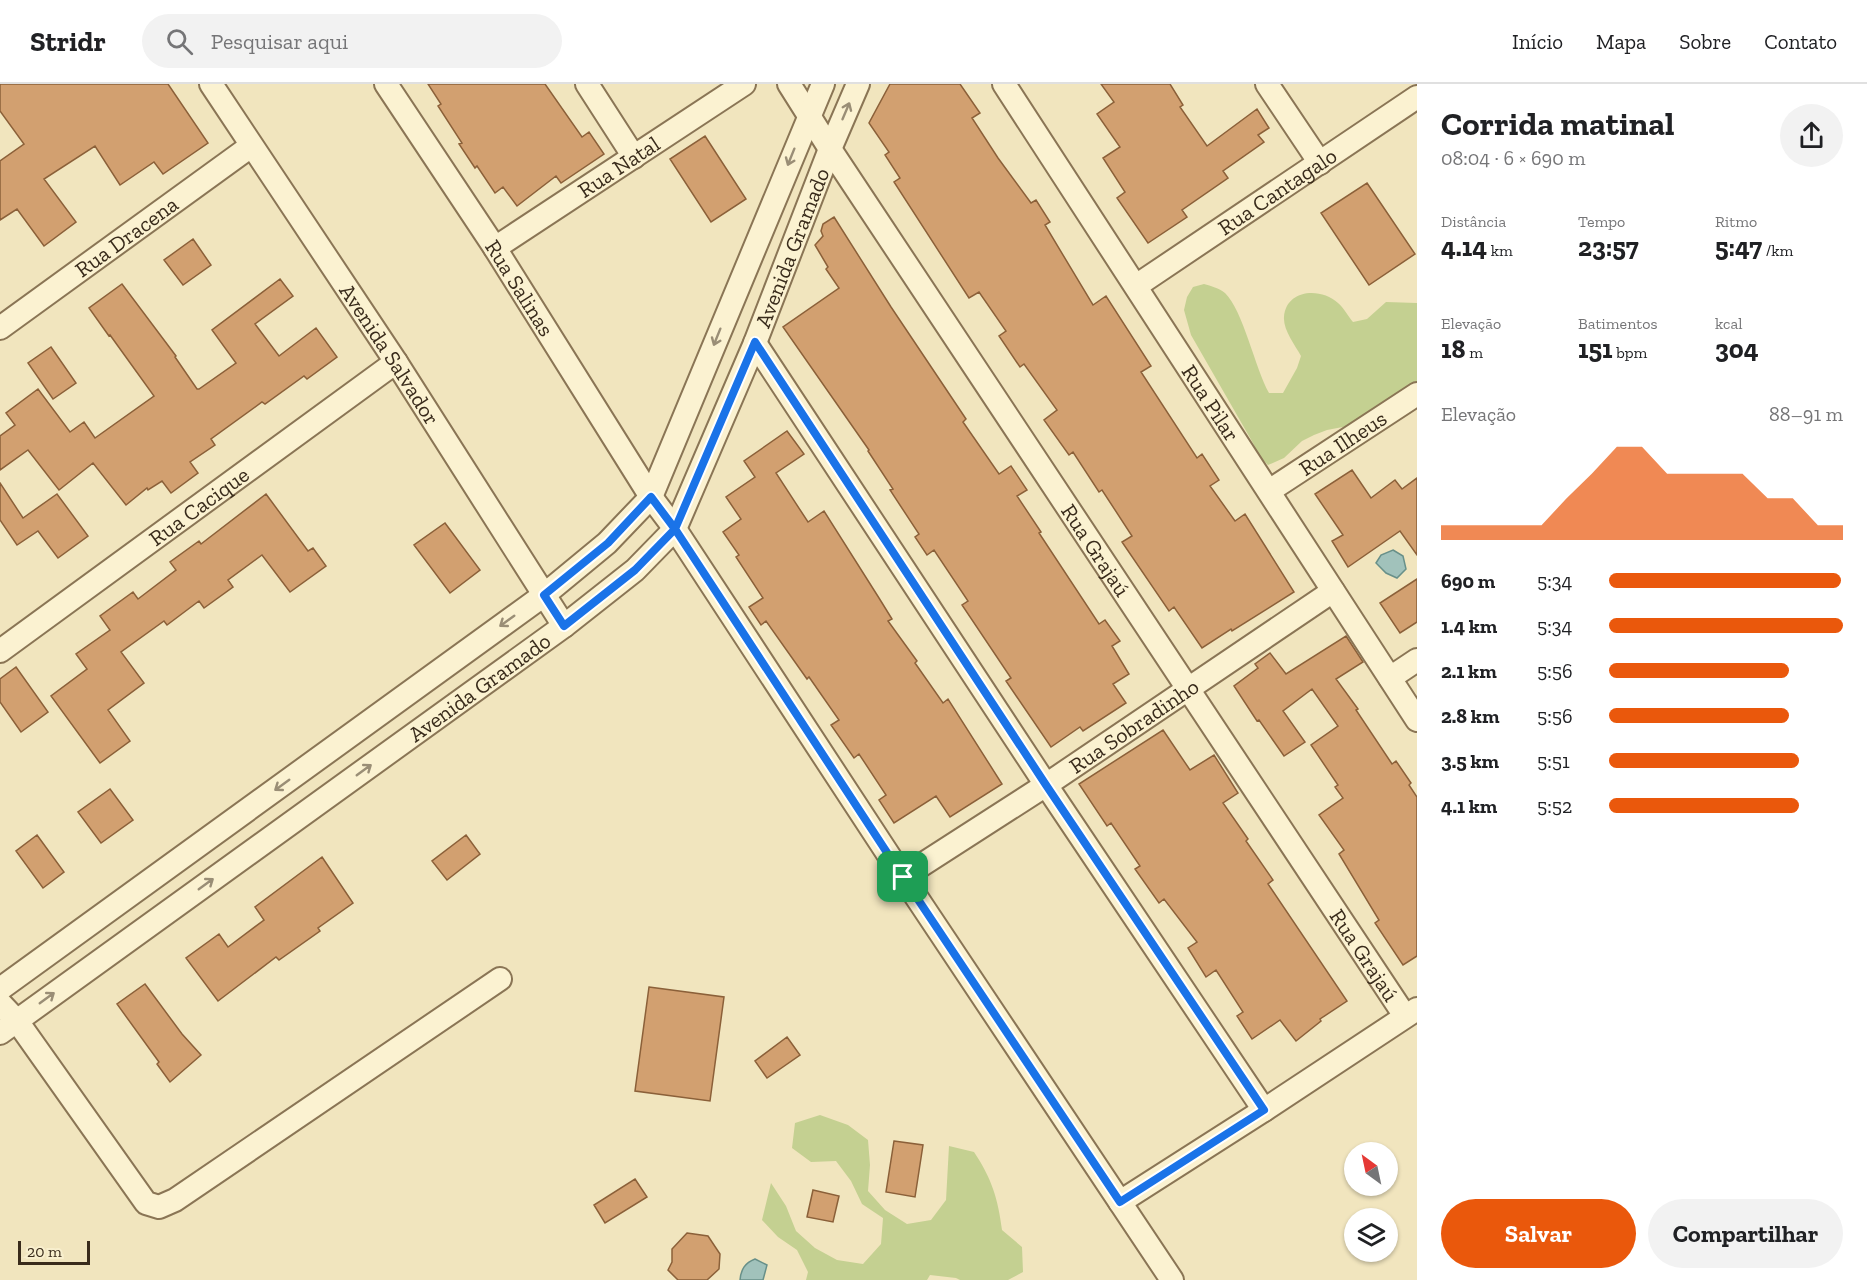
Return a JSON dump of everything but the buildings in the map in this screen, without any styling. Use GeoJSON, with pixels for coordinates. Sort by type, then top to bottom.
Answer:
{"type":"FeatureCollection","features":[{"type":"Feature","properties":{"kind":"street","name":"Avenida Salvador"},"geometry":{"type":"LineString","coordinates":[[211,84],[396,362],[564,626]]}},
{"type":"Feature","properties":{"kind":"street","name":"Rua Salinas"},"geometry":{"type":"LineString","coordinates":[[386,84],[495,248],[651,497],[675,529]]}},
{"type":"Feature","properties":{"kind":"street"},"geometry":{"type":"LineString","coordinates":[[587,84],[634,156]]}},
{"type":"Feature","properties":{"kind":"street","name":"Rua Natal"},"geometry":{"type":"LineString","coordinates":[[495,248],[744,84]]}},
{"type":"Feature","properties":{"kind":"street","name":"Rua Grajaú"},"geometry":{"type":"LineString","coordinates":[[789,84],[1189,689],[1411,1013]]}},
{"type":"Feature","properties":{"kind":"street","name":"Avenida Gramado"},"geometry":{"type":"LineString","coordinates":[[0,989],[544,595],[608,543],[651,497],[823,84]]}},
{"type":"Feature","properties":{"kind":"street","name":"Avenida Gramado"},"geometry":{"type":"LineString","coordinates":[[8,1027],[564,626],[635,570],[675,529],[755,342],[830,149],[858,84]]}},
{"type":"Feature","properties":{"kind":"street","name":"Rua Pilar"},"geometry":{"type":"LineString","coordinates":[[1004,84],[1417,720]]}},
{"type":"Feature","properties":{"kind":"street"},"geometry":{"type":"LineString","coordinates":[[1267,84],[1320,163]]}},
{"type":"Feature","properties":{"kind":"street","name":"Rua Cantagalo"},"geometry":{"type":"LineString","coordinates":[[1136,286],[1417,97]]}},
{"type":"Feature","properties":{"kind":"street","name":"Rua Dracena"},"geometry":{"type":"LineString","coordinates":[[0,328],[251,146]]}},
{"type":"Feature","properties":{"kind":"street"},"geometry":{"type":"LineString","coordinates":[[755,342],[1046,785],[1264,1110]]}},
{"type":"Feature","properties":{"kind":"street","name":"Rua Cacique"},"geometry":{"type":"LineString","coordinates":[[0,651],[396,362]]}},
{"type":"Feature","properties":{"kind":"street","name":"Rua Ilheus"},"geometry":{"type":"LineString","coordinates":[[1269,491],[1417,394]]}},
{"type":"Feature","properties":{"kind":"street"},"geometry":{"type":"LineString","coordinates":[[675,529],[903,877],[1172,1280]]}},
{"type":"Feature","properties":{"kind":"street","name":"Rua Sobradinho"},"geometry":{"type":"LineString","coordinates":[[903,877],[1046,785],[1333,591]]}},
{"type":"Feature","properties":{"kind":"street"},"geometry":{"type":"LineString","coordinates":[[1390,678],[1417,660]]}},
{"type":"Feature","properties":{"kind":"street"},"geometry":{"type":"LineString","coordinates":[[0,1003],[8,1027],[146,1203],[159,1207],[185,1193],[500,979]]}},
{"type":"Feature","properties":{"kind":"street"},"geometry":{"type":"LineString","coordinates":[[1120,1202],[1411,1013]]}},
{"type":"Feature","properties":{"kind":"green space"},"geometry":{"type":"Polygon","coordinates":[[[1204,284],[1223,291],[1238,312],[1269,393],[1283,393],[1301,356],[1284,322],[1286,308],[1297,296],[1323,294],[1340,305],[1353,322],[1367,319],[1386,302],[1417,303],[1417,390],[1369,422],[1327,430],[1314,435],[1302,441],[1284,458],[1268,465],[1258,455],[1191,335],[1184,310],[1187,297],[1193,287],[1204,284]]]}},
{"type":"Feature","properties":{"kind":"green space"},"geometry":{"type":"Polygon","coordinates":[[[820,1115],[848,1125],[868,1140],[870,1165],[868,1191],[885,1210],[907,1224],[931,1220],[946,1200],[949,1146],[974,1152],[993,1190],[1002,1230],[1022,1247],[1023,1272],[1008,1280],[960,1280],[930,1275],[927,1280],[806,1280],[808,1272],[797,1250],[778,1237],[762,1220],[771,1183],[786,1206],[796,1231],[815,1248],[837,1260],[863,1264],[881,1244],[883,1218],[862,1204],[851,1181],[836,1161],[811,1162],[792,1148],[795,1123],[820,1115]]]}},
{"type":"Feature","properties":{"kind":"water"},"geometry":{"type":"Polygon","coordinates":[[[1393,550],[1403,556],[1406,569],[1397,578],[1386,573],[1376,563],[1381,555],[1393,550]]]}},
{"type":"Feature","properties":{"kind":"water"},"geometry":{"type":"Polygon","coordinates":[[[755,1259],[767,1265],[763,1280],[740,1280],[744,1267],[755,1259]]]}},
{"type":"Feature","properties":{"kind":"route"},"geometry":{"type":"LineString","coordinates":[[903,877],[675,529],[635,570],[564,626],[544,595],[608,543],[651,497],[675,529],[755,342],[1046,785],[1264,1110],[1120,1202],[903,877]]}}]}
